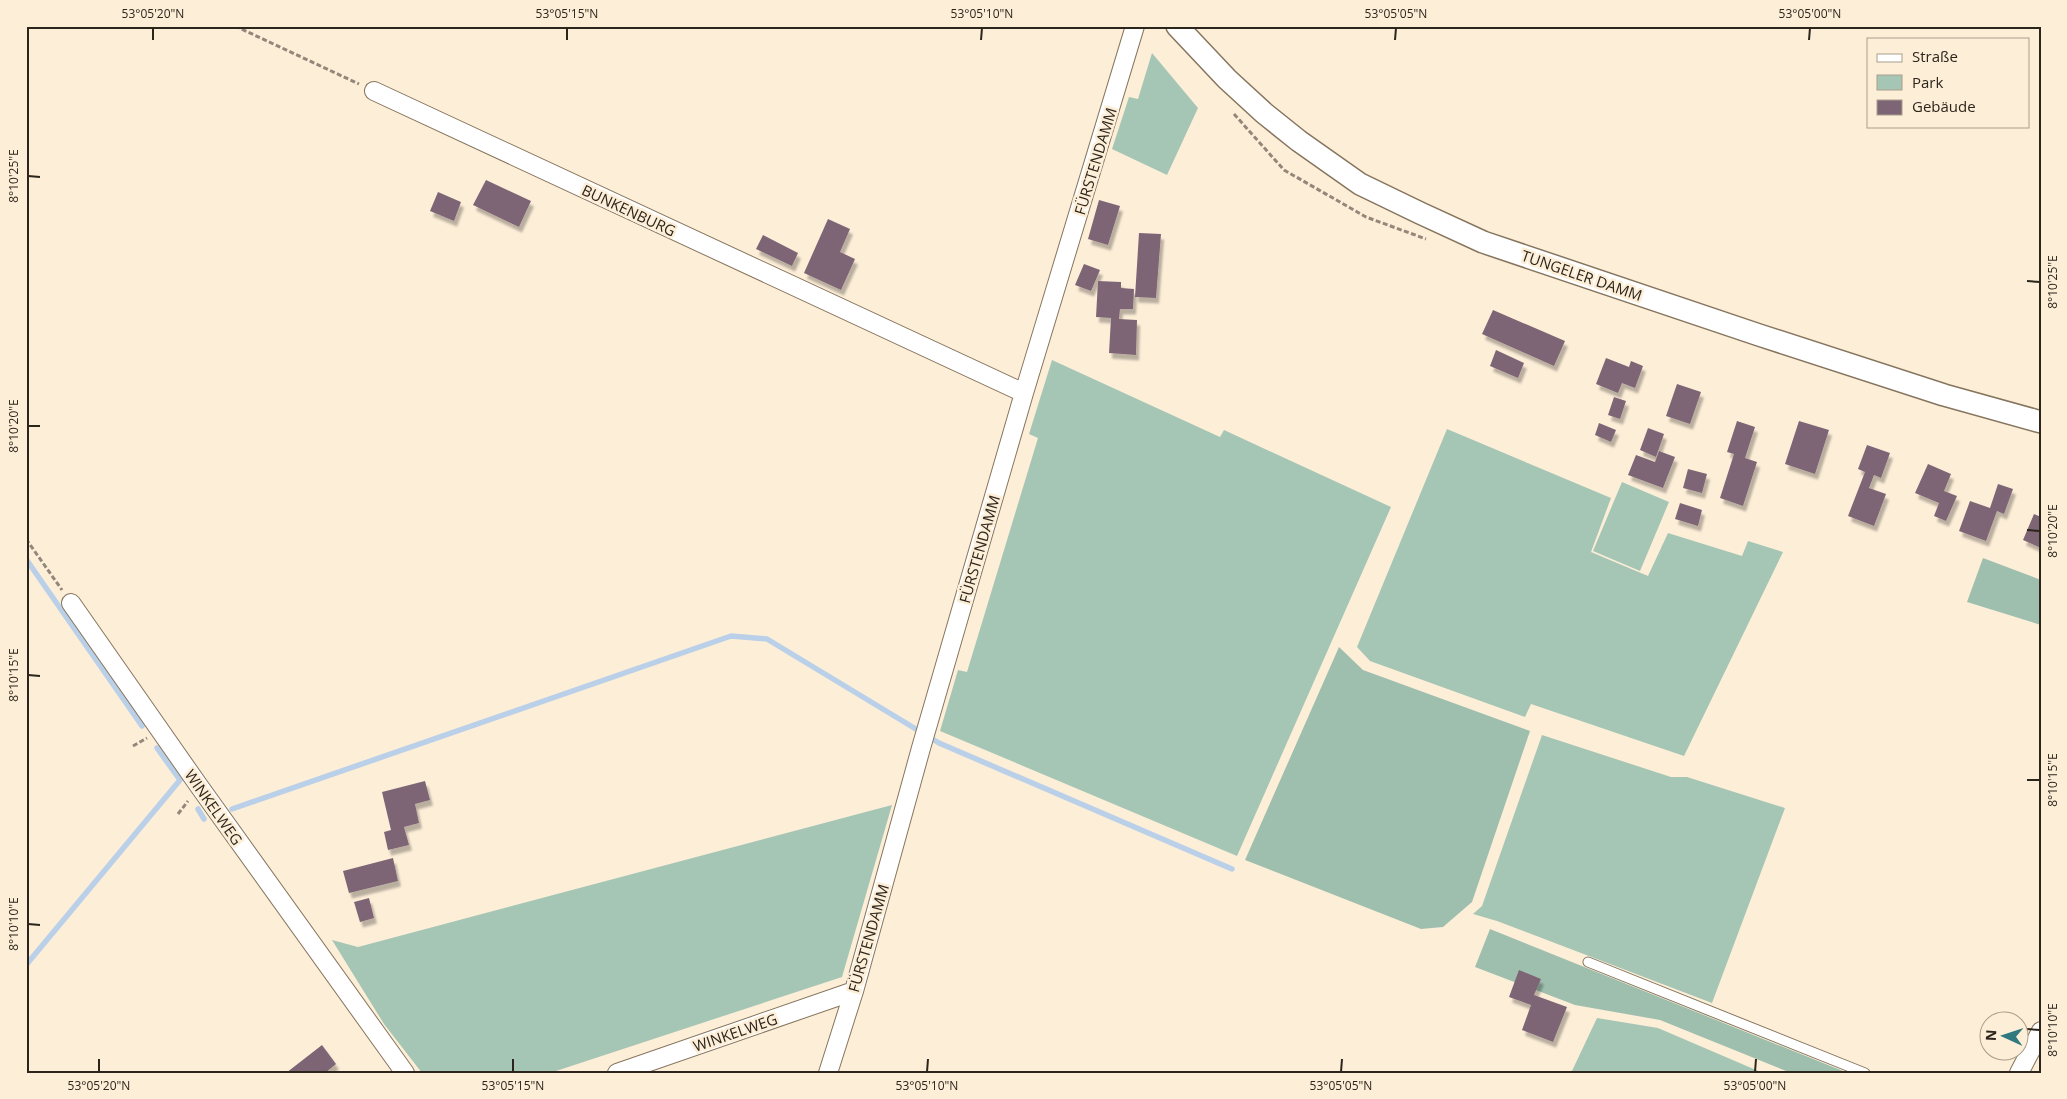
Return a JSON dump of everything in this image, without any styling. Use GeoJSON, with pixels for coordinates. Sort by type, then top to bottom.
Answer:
{"type":"FeatureCollection","features":[{"type":"Feature","properties":{"kind":"street","name":"FÜRSTENDAMM"},"geometry":{"type":"LineString","coordinates":[[828,1073],[854,991],[921,748],[1024,393],[1135,26]]}},
{"type":"Feature","properties":{"kind":"street","name":"TUNGELER DAMM"},"geometry":{"type":"LineString","coordinates":[[1177,26],[1227,79],[1264,113],[1300,142],[1360,184],[1483,242],[1944,396],[2041,422]]}},
{"type":"Feature","properties":{"kind":"street","name":"BUNKENBURG"},"geometry":{"type":"LineString","coordinates":[[374,91],[1024,393]]}},
{"type":"Feature","properties":{"kind":"street","name":"WINKELWEG"},"geometry":{"type":"LineString","coordinates":[[71,603],[199,786],[405,1073]]}},
{"type":"Feature","properties":{"kind":"street","name":"WINKELWEG"},"geometry":{"type":"LineString","coordinates":[[617,1073],[854,991]]}},
{"type":"Feature","properties":{"kind":"street"},"geometry":{"type":"LineString","coordinates":[[2019,1073],[2041,1030]]}},
{"type":"Feature","properties":{"kind":"lane"},"geometry":{"type":"LineString","coordinates":[[1588,962],[1865,1073]]}},
{"type":"Feature","properties":{"kind":"path"},"geometry":{"type":"LineString","coordinates":[[235,26],[374,91]]}},
{"type":"Feature","properties":{"kind":"path"},"geometry":{"type":"LineString","coordinates":[[26,539],[71,603]]}},
{"type":"Feature","properties":{"kind":"green space"},"geometry":{"type":"Polygon","coordinates":[[[1152,53],[1198,108],[1167,175],[1112,149],[1129,97],[1138,99],[1152,53]]]}},
{"type":"Feature","properties":{"kind":"green space"},"geometry":{"type":"Polygon","coordinates":[[[1052,360],[1220,437],[1224,430],[1391,507],[1237,856],[940,731],[958,670],[967,672],[1038,438],[1029,434],[1052,360]]]}},
{"type":"Feature","properties":{"kind":"green space"},"geometry":{"type":"Polygon","coordinates":[[[1447,429],[1611,498],[1591,552],[1648,576],[1668,533],[1742,556],[1748,541],[1783,552],[1684,756],[1531,704],[1525,717],[1370,661],[1357,647],[1447,429]]]}},
{"type":"Feature","properties":{"kind":"green space"},"geometry":{"type":"Polygon","coordinates":[[[1622,482],[1669,502],[1640,571],[1593,551],[1622,482]]]}},
{"type":"Feature","properties":{"kind":"green space"},"geometry":{"type":"Polygon","coordinates":[[[1983,558],[2041,580],[2041,625],[1967,602],[1983,558]]]}},
{"type":"Feature","properties":{"kind":"green space"},"geometry":{"type":"Polygon","coordinates":[[[1339,647],[1363,670],[1530,731],[1472,902],[1443,927],[1421,929],[1245,860],[1339,647]]]}},
{"type":"Feature","properties":{"kind":"green space"},"geometry":{"type":"Polygon","coordinates":[[[1542,735],[1671,777],[1687,777],[1785,808],[1712,1003],[1497,921],[1473,914],[1482,906],[1542,735]]]}},
{"type":"Feature","properties":{"kind":"green space"},"geometry":{"type":"Polygon","coordinates":[[[892,805],[842,977],[550,1073],[422,1073],[384,1024],[332,940],[358,947],[892,805]]]}},
{"type":"Feature","properties":{"kind":"green space"},"geometry":{"type":"Polygon","coordinates":[[[1490,929],[1848,1073],[1791,1073],[1660,1020],[1575,1005],[1475,967],[1490,929]]]}},
{"type":"Feature","properties":{"kind":"green space"},"geometry":{"type":"Polygon","coordinates":[[[1597,1018],[1658,1028],[1763,1073],[1571,1073],[1597,1018]]]}},
{"type":"Feature","properties":{"kind":"building"},"geometry":{"type":"Polygon","coordinates":[[[486,180],[531,201],[519,227],[473,205],[486,180]]]}},
{"type":"Feature","properties":{"kind":"building"},"geometry":{"type":"Polygon","coordinates":[[[438,192],[461,202],[454,221],[430,211],[438,192]]]}},
{"type":"Feature","properties":{"kind":"building"},"geometry":{"type":"Polygon","coordinates":[[[1099,200],[1120,206],[1108,245],[1088,239],[1099,200]]]}},
{"type":"Feature","properties":{"kind":"building"},"geometry":{"type":"Polygon","coordinates":[[[828,219],[850,229],[840,252],[855,259],[841,290],[804,273],[828,219]]]}},
{"type":"Feature","properties":{"kind":"building"},"geometry":{"type":"Polygon","coordinates":[[[1139,233],[1161,234],[1156,298],[1135,297],[1139,233]]]}},
{"type":"Feature","properties":{"kind":"building"},"geometry":{"type":"Polygon","coordinates":[[[763,235],[798,253],[792,266],[756,249],[763,235]]]}},
{"type":"Feature","properties":{"kind":"building"},"geometry":{"type":"Polygon","coordinates":[[[1084,264],[1100,270],[1091,291],[1075,285],[1084,264]]]}},
{"type":"Feature","properties":{"kind":"building"},"geometry":{"type":"Polygon","coordinates":[[[1098,281],[1121,282],[1121,288],[1134,289],[1133,309],[1120,309],[1119,319],[1137,320],[1136,355],[1109,353],[1111,318],[1096,317],[1098,281]]]}},
{"type":"Feature","properties":{"kind":"building"},"geometry":{"type":"Polygon","coordinates":[[[1493,310],[1565,341],[1554,366],[1482,334],[1493,310]]]}},
{"type":"Feature","properties":{"kind":"building"},"geometry":{"type":"Polygon","coordinates":[[[1496,350],[1524,363],[1518,378],[1490,366],[1496,350]]]}},
{"type":"Feature","properties":{"kind":"building"},"geometry":{"type":"Polygon","coordinates":[[[1606,358],[1629,367],[1631,361],[1643,366],[1635,388],[1622,383],[1618,393],[1596,384],[1606,358]]]}},
{"type":"Feature","properties":{"kind":"building"},"geometry":{"type":"Polygon","coordinates":[[[1677,384],[1701,392],[1690,424],[1666,416],[1677,384]]]}},
{"type":"Feature","properties":{"kind":"building"},"geometry":{"type":"Polygon","coordinates":[[[1614,397],[1626,401],[1620,419],[1608,415],[1614,397]]]}},
{"type":"Feature","properties":{"kind":"building"},"geometry":{"type":"Polygon","coordinates":[[[1737,421],[1755,427],[1745,458],[1757,462],[1743,506],[1720,498],[1734,454],[1727,452],[1737,421]]]}},
{"type":"Feature","properties":{"kind":"building"},"geometry":{"type":"Polygon","coordinates":[[[1799,421],[1829,430],[1815,474],[1785,464],[1799,421]]]}},
{"type":"Feature","properties":{"kind":"building"},"geometry":{"type":"Polygon","coordinates":[[[1599,423],[1616,430],[1611,442],[1595,435],[1599,423]]]}},
{"type":"Feature","properties":{"kind":"building"},"geometry":{"type":"Polygon","coordinates":[[[1648,428],[1664,434],[1656,457],[1640,450],[1648,428]]]}},
{"type":"Feature","properties":{"kind":"building"},"geometry":{"type":"Polygon","coordinates":[[[1867,445],[1890,453],[1881,478],[1874,475],[1869,488],[1886,494],[1874,526],[1848,516],[1865,472],[1858,469],[1867,445]]]}},
{"type":"Feature","properties":{"kind":"building"},"geometry":{"type":"Polygon","coordinates":[[[1659,451],[1675,457],[1663,488],[1628,475],[1636,455],[1655,462],[1659,451]]]}},
{"type":"Feature","properties":{"kind":"building"},"geometry":{"type":"Polygon","coordinates":[[[1928,464],[1951,474],[1944,491],[1957,496],[1946,521],[1934,516],[1939,503],[1915,493],[1928,464]]]}},
{"type":"Feature","properties":{"kind":"building"},"geometry":{"type":"Polygon","coordinates":[[[1688,469],[1707,474],[1702,493],[1683,488],[1688,469]]]}},
{"type":"Feature","properties":{"kind":"building"},"geometry":{"type":"Polygon","coordinates":[[[1998,484],[2013,489],[2004,514],[1997,511],[1986,541],[1959,531],[1970,501],[1990,508],[1998,484]]]}},
{"type":"Feature","properties":{"kind":"building"},"geometry":{"type":"Polygon","coordinates":[[[1680,503],[1702,510],[1698,526],[1675,519],[1680,503]]]}},
{"type":"Feature","properties":{"kind":"building"},"geometry":{"type":"Polygon","coordinates":[[[2034,514],[2041,517],[2041,548],[2023,540],[2034,514]]]}},
{"type":"Feature","properties":{"kind":"building"},"geometry":{"type":"Polygon","coordinates":[[[425,781],[430,800],[415,804],[419,823],[404,827],[409,845],[388,850],[384,832],[391,830],[382,792],[425,781]]]}},
{"type":"Feature","properties":{"kind":"building"},"geometry":{"type":"Polygon","coordinates":[[[393,858],[398,881],[349,893],[343,871],[393,858]]]}},
{"type":"Feature","properties":{"kind":"building"},"geometry":{"type":"Polygon","coordinates":[[[369,898],[374,918],[360,922],[354,902],[369,898]]]}},
{"type":"Feature","properties":{"kind":"building"},"geometry":{"type":"Polygon","coordinates":[[[1519,970],[1541,979],[1534,995],[1567,1007],[1553,1042],[1522,1030],[1531,1005],[1509,997],[1519,970]]]}},
{"type":"Feature","properties":{"kind":"building"},"geometry":{"type":"Polygon","coordinates":[[[322,1045],[336,1064],[325,1073],[286,1073],[322,1045]]]}},
{"type":"Feature","properties":{"kind":"waterway"},"geometry":{"type":"LineString","coordinates":[[26,559],[142,726]]}},
{"type":"Feature","properties":{"kind":"waterway"},"geometry":{"type":"LineString","coordinates":[[232,809],[731,636],[767,639],[939,743],[1232,869]]}},
{"type":"Feature","properties":{"kind":"waterway"},"geometry":{"type":"LineString","coordinates":[[26,965],[180,780],[157,748]]}},
{"type":"Feature","properties":{"kind":"waterway"},"geometry":{"type":"LineString","coordinates":[[198,809],[204,819]]}}]}
